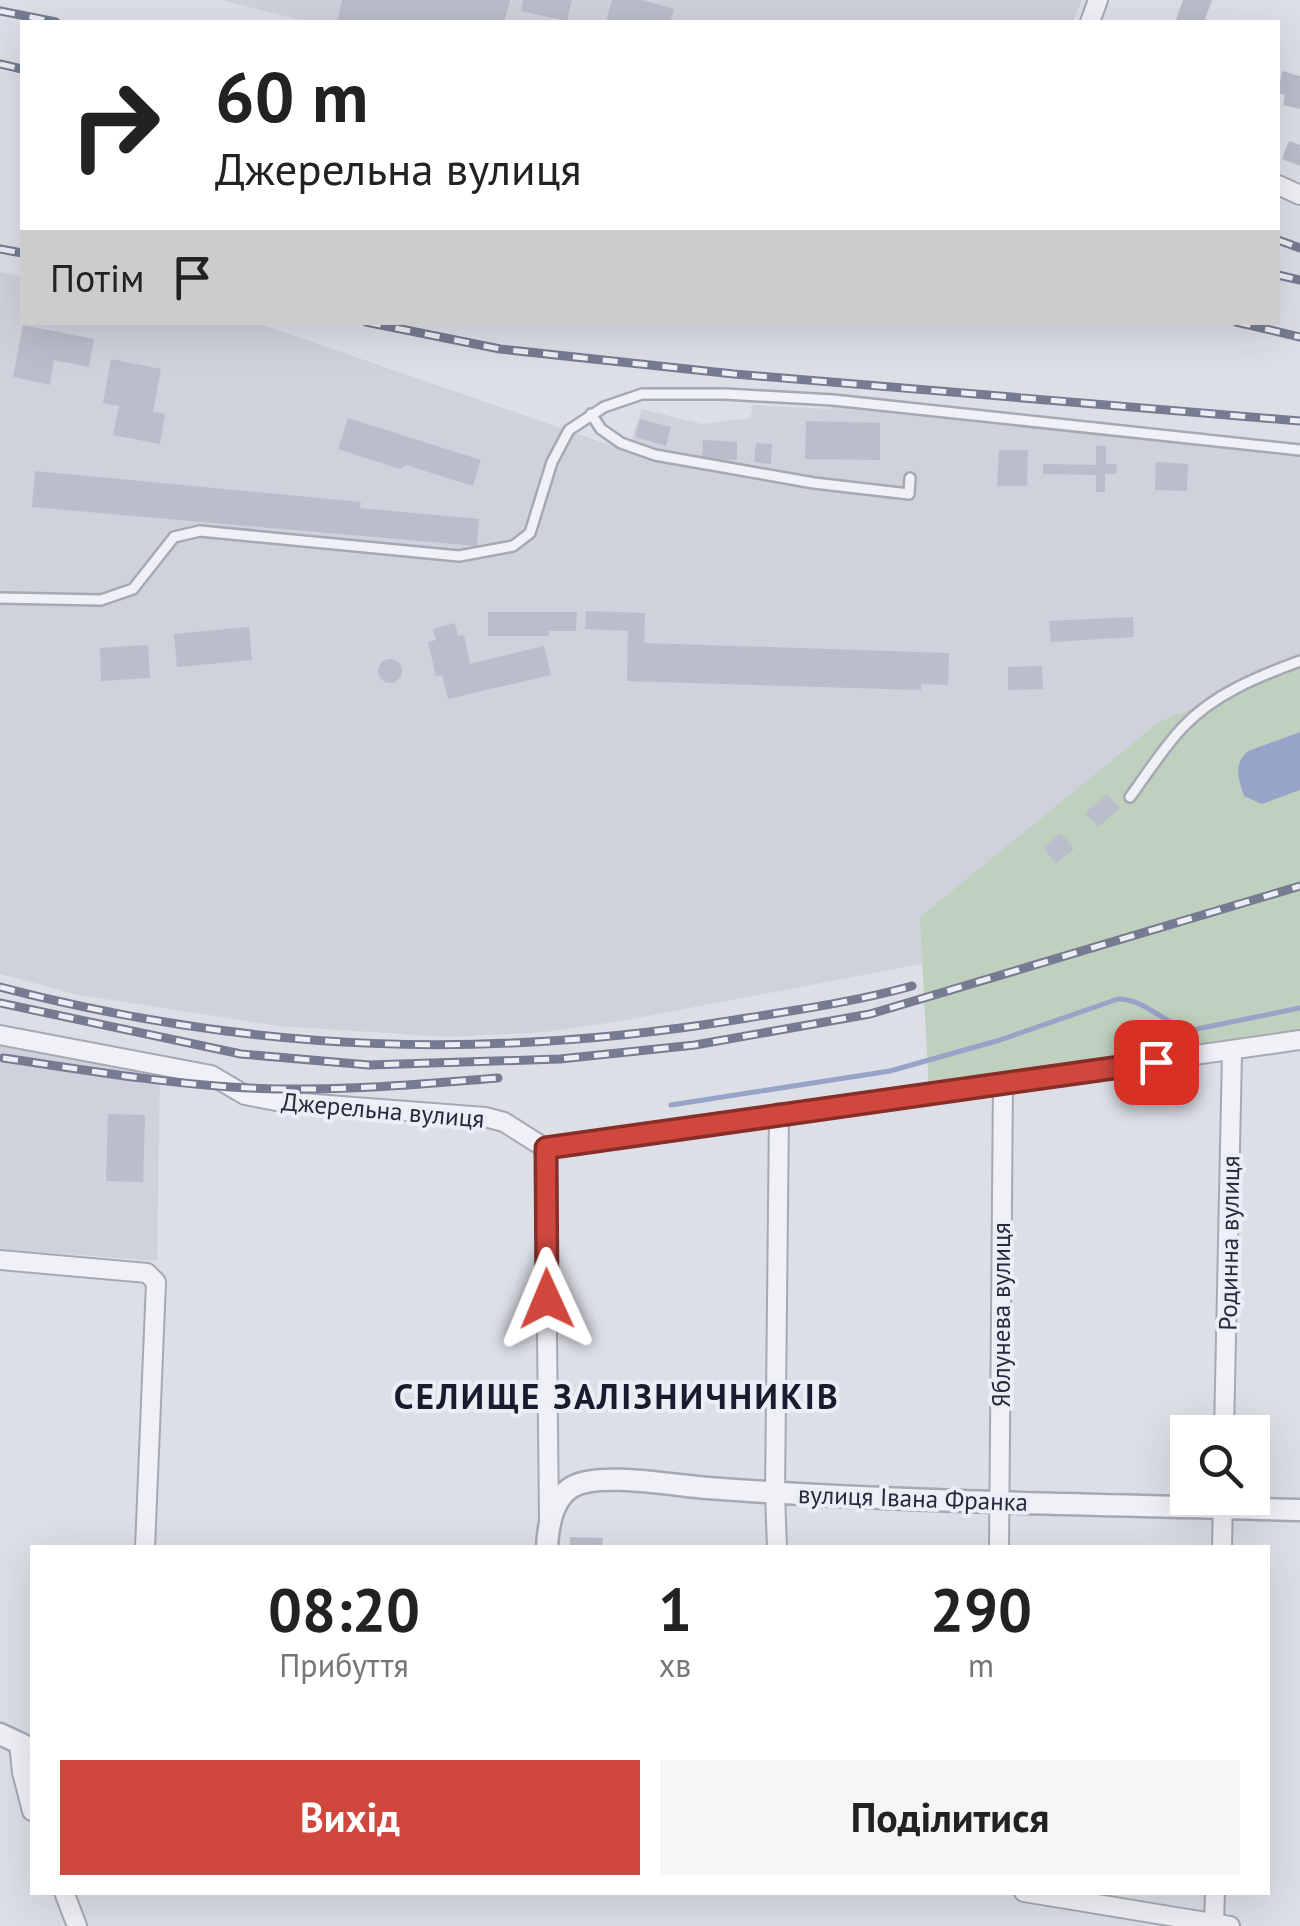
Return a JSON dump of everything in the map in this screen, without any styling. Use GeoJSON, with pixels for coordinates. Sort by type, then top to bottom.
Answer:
{"type":"FeatureCollection","features":[{"type":"Feature","properties":{"kind":"street","name":"Джерельна вулиця"},"geometry":{"type":"LineString","coordinates":[[0,1035],[211,1075],[245,1095],[276,1101],[485,1117],[504,1122],[546,1148]]}},
{"type":"Feature","properties":{"kind":"street"},"geometry":{"type":"LineString","coordinates":[[547,1545],[546,1148],[1300,1040]]}},
{"type":"Feature","properties":{"kind":"street","name":"Родинна вулиця"},"geometry":{"type":"LineString","coordinates":[[1224,1415],[1232,1052]]}},
{"type":"Feature","properties":{"kind":"street","name":"Яблунева вулиця"},"geometry":{"type":"LineString","coordinates":[[999,1545],[1003,1083]]}},
{"type":"Feature","properties":{"kind":"street"},"geometry":{"type":"LineString","coordinates":[[778,1545],[779,1113]]}},
{"type":"Feature","properties":{"kind":"street"},"geometry":{"type":"LineString","coordinates":[[0,1260],[148,1273],[156,1282],[146,1545]]}},
{"type":"Feature","properties":{"kind":"street","name":"вулиця Івана Франка"},"geometry":{"type":"LineString","coordinates":[[548,1524],[562,1496],[573,1486],[588,1482],[1000,1502],[1170,1503]]}},
{"type":"Feature","properties":{"kind":"street","name":"вулиця Івана Франка"},"geometry":{"type":"LineString","coordinates":[[1270,1507],[1300,1510]]}},
{"type":"Feature","properties":{"kind":"street"},"geometry":{"type":"LineString","coordinates":[[1222,1545],[1223,1515]]}},
{"type":"Feature","properties":{"kind":"street"},"geometry":{"type":"LineString","coordinates":[[17,1742],[30,1802]]}},
{"type":"Feature","properties":{"kind":"street"},"geometry":{"type":"LineString","coordinates":[[65,1895],[77,1926]]}},
{"type":"Feature","properties":{"kind":"street"},"geometry":{"type":"LineString","coordinates":[[1042,1895],[1222,1925],[1215,1895]]}},
{"type":"Feature","properties":{"kind":"lane"},"geometry":{"type":"LineString","coordinates":[[0,598],[102,600],[134,589],[174,538],[200,531],[459,556],[513,546],[530,533],[569,430],[591,414],[642,394],[832,400],[1300,450]]}},
{"type":"Feature","properties":{"kind":"lane"},"geometry":{"type":"LineString","coordinates":[[591,414],[601,430],[621,443],[655,454],[814,483],[909,494],[910,478]]}},
{"type":"Feature","properties":{"kind":"lane"},"geometry":{"type":"LineString","coordinates":[[1130,797],[1182,728],[1204,708],[1233,690],[1300,661]]}},
{"type":"Feature","properties":{"kind":"shaded area"},"geometry":{"type":"Polygon","coordinates":[[[221,0],[1082,0],[1074,20],[301,20],[221,0]]]}},
{"type":"Feature","properties":{"kind":"shaded area"},"geometry":{"type":"Polygon","coordinates":[[[0,272],[20,276],[20,325],[263,325],[627,451],[642,409],[702,424],[750,418],[753,405],[830,409],[833,400],[1300,456],[1300,815],[937,961],[621,1021],[545,1032],[448,1037],[279,1026],[79,995],[0,974],[0,272]]]}},
{"type":"Feature","properties":{"kind":"shaded area"},"geometry":{"type":"Polygon","coordinates":[[[0,1043],[160,1075],[157,1261],[0,1249],[0,1043]]]}},
{"type":"Feature","properties":{"kind":"green space"},"geometry":{"type":"Polygon","coordinates":[[[1300,666],[1300,1040],[929,1093],[920,917],[1159,722],[1300,666]]]}},
{"type":"Feature","properties":{"kind":"water"},"geometry":{"type":"Polygon","coordinates":[[[1300,732],[1300,790],[1262,804],[1244,796],[1238,772],[1243,756],[1300,732]]]}},
{"type":"Feature","properties":{"kind":"building"},"geometry":{"type":"Polygon","coordinates":[[[342,0],[510,0],[505,20],[337,20],[342,0]]]}},
{"type":"Feature","properties":{"kind":"building"},"geometry":{"type":"Polygon","coordinates":[[[523,0],[572,0],[567,20],[521,11],[523,0]]]}},
{"type":"Feature","properties":{"kind":"building"},"geometry":{"type":"Polygon","coordinates":[[[612,0],[642,0],[674,9],[671,20],[607,20],[612,0]]]}},
{"type":"Feature","properties":{"kind":"building"},"geometry":{"type":"Polygon","coordinates":[[[1183,0],[1212,0],[1205,20],[1176,20],[1183,0]]]}},
{"type":"Feature","properties":{"kind":"building"},"geometry":{"type":"Polygon","coordinates":[[[1282,71],[1300,76],[1300,109],[1283,105],[1285,95],[1280,94],[1282,71]]]}},
{"type":"Feature","properties":{"kind":"building"},"geometry":{"type":"Polygon","coordinates":[[[1289,141],[1300,145],[1300,166],[1282,159],[1289,141]]]}},
{"type":"Feature","properties":{"kind":"building"},"geometry":{"type":"Polygon","coordinates":[[[23,325],[94,339],[89,367],[54,360],[50,385],[13,377],[23,325]]]}},
{"type":"Feature","properties":{"kind":"building"},"geometry":{"type":"Polygon","coordinates":[[[111,359],[161,369],[153,412],[165,414],[160,444],[113,435],[119,406],[103,403],[111,359]]]}},
{"type":"Feature","properties":{"kind":"building"},"geometry":{"type":"Polygon","coordinates":[[[348,418],[481,460],[473,486],[338,449],[348,418]]]}},
{"type":"Feature","properties":{"kind":"building"},"geometry":{"type":"Polygon","coordinates":[[[640,419],[671,427],[666,446],[635,437],[640,419]]]}},
{"type":"Feature","properties":{"kind":"building"},"geometry":{"type":"Polygon","coordinates":[[[806,421],[880,423],[880,460],[805,459],[806,421]]]}},
{"type":"Feature","properties":{"kind":"building"},"geometry":{"type":"Polygon","coordinates":[[[703,440],[737,442],[737,460],[702,459],[703,440]]]}},
{"type":"Feature","properties":{"kind":"building"},"geometry":{"type":"Polygon","coordinates":[[[756,443],[772,444],[771,464],[754,462],[756,443]]]}},
{"type":"Feature","properties":{"kind":"building"},"geometry":{"type":"Polygon","coordinates":[[[1096,446],[1106,446],[1106,464],[1117,464],[1116,474],[1105,474],[1105,492],[1096,492],[1096,475],[1043,474],[1043,464],[1096,465],[1096,446]]]}},
{"type":"Feature","properties":{"kind":"building"},"geometry":{"type":"Polygon","coordinates":[[[999,450],[1028,450],[1027,486],[997,486],[999,450]]]}},
{"type":"Feature","properties":{"kind":"building"},"geometry":{"type":"Polygon","coordinates":[[[1156,462],[1188,464],[1187,491],[1155,490],[1156,462]]]}},
{"type":"Feature","properties":{"kind":"building"},"geometry":{"type":"Polygon","coordinates":[[[35,471],[361,502],[360,508],[479,519],[477,546],[32,507],[35,471]]]}},
{"type":"Feature","properties":{"kind":"building"},"geometry":{"type":"Polygon","coordinates":[[[586,611],[645,613],[644,643],[949,653],[948,685],[921,684],[921,690],[627,681],[628,631],[585,629],[586,611]]]}},
{"type":"Feature","properties":{"kind":"building"},"geometry":{"type":"Polygon","coordinates":[[[488,612],[577,612],[576,631],[549,631],[549,636],[488,636],[488,612]]]}},
{"type":"Feature","properties":{"kind":"building"},"geometry":{"type":"Polygon","coordinates":[[[1133,617],[1134,637],[1051,642],[1049,621],[1133,617]]]}},
{"type":"Feature","properties":{"kind":"building"},"geometry":{"type":"Polygon","coordinates":[[[455,623],[458,636],[464,635],[470,664],[544,646],[551,675],[448,699],[442,675],[436,676],[428,642],[436,640],[433,629],[455,623]]]}},
{"type":"Feature","properties":{"kind":"building"},"geometry":{"type":"Polygon","coordinates":[[[249,627],[252,660],[177,667],[174,634],[249,627]]]}},
{"type":"Feature","properties":{"kind":"building"},"geometry":{"type":"Polygon","coordinates":[[[148,645],[150,678],[101,681],[100,648],[148,645]]]}},
{"type":"Feature","properties":{"kind":"building"},"geometry":{"type":"Polygon","coordinates":[[[390,659],[399,662],[399,680],[390,683],[381,680],[378,671],[381,662],[390,659]]]}},
{"type":"Feature","properties":{"kind":"building"},"geometry":{"type":"Polygon","coordinates":[[[1042,666],[1043,689],[1008,690],[1008,667],[1042,666]]]}},
{"type":"Feature","properties":{"kind":"building"},"geometry":{"type":"Polygon","coordinates":[[[1107,794],[1120,808],[1098,827],[1085,813],[1107,794]]]}},
{"type":"Feature","properties":{"kind":"building"},"geometry":{"type":"Polygon","coordinates":[[[1061,833],[1074,849],[1056,864],[1043,847],[1061,833]]]}},
{"type":"Feature","properties":{"kind":"building"},"geometry":{"type":"Polygon","coordinates":[[[108,1114],[145,1115],[143,1182],[106,1181],[108,1114]]]}},
{"type":"Feature","properties":{"kind":"building"},"geometry":{"type":"Polygon","coordinates":[[[570,1537],[603,1538],[602,1545],[570,1545],[570,1537]]]}},
{"type":"Feature","properties":{"kind":"waterway"},"geometry":{"type":"LineString","coordinates":[[671,1105],[890,1071],[1000,1040],[1118,999],[1137,1003],[1192,1030],[1300,1008]]}},
{"type":"Feature","properties":{"kind":"railway"},"geometry":{"type":"LineString","coordinates":[[0,11],[46,20]]}},
{"type":"Feature","properties":{"kind":"railway"},"geometry":{"type":"LineString","coordinates":[[0,64],[20,69]]}},
{"type":"Feature","properties":{"kind":"railway"},"geometry":{"type":"LineString","coordinates":[[1280,241],[1300,248]]}},
{"type":"Feature","properties":{"kind":"railway"},"geometry":{"type":"LineString","coordinates":[[0,249],[20,253]]}},
{"type":"Feature","properties":{"kind":"railway"},"geometry":{"type":"LineString","coordinates":[[1280,275],[1300,280]]}},
{"type":"Feature","properties":{"kind":"railway"},"geometry":{"type":"LineString","coordinates":[[381,325],[500,349],[734,374],[1300,421]]}},
{"type":"Feature","properties":{"kind":"railway"},"geometry":{"type":"LineString","coordinates":[[1249,325],[1300,337]]}},
{"type":"Feature","properties":{"kind":"railway"},"geometry":{"type":"LineString","coordinates":[[0,1003],[241,1054],[369,1065],[560,1059],[695,1045],[870,1014],[1300,886]]}},
{"type":"Feature","properties":{"kind":"railway"},"geometry":{"type":"LineString","coordinates":[[0,987],[188,1026],[280,1037],[464,1044],[651,1032],[810,1008],[912,986]]}},
{"type":"Feature","properties":{"kind":"railway"},"geometry":{"type":"LineString","coordinates":[[3,1058],[174,1082],[264,1089],[498,1078]]}},
{"type":"Feature","properties":{"kind":"district","name":"СЕЛИЩЕ ЗАЛІЗНИЧНИКІВ"},"geometry":{"type":"Point","coordinates":[617,1397]}},
{"type":"Feature","properties":{"kind":"route"},"geometry":{"type":"LineString","coordinates":[[547,1299],[546,1148],[1156,1062]]}}]}
